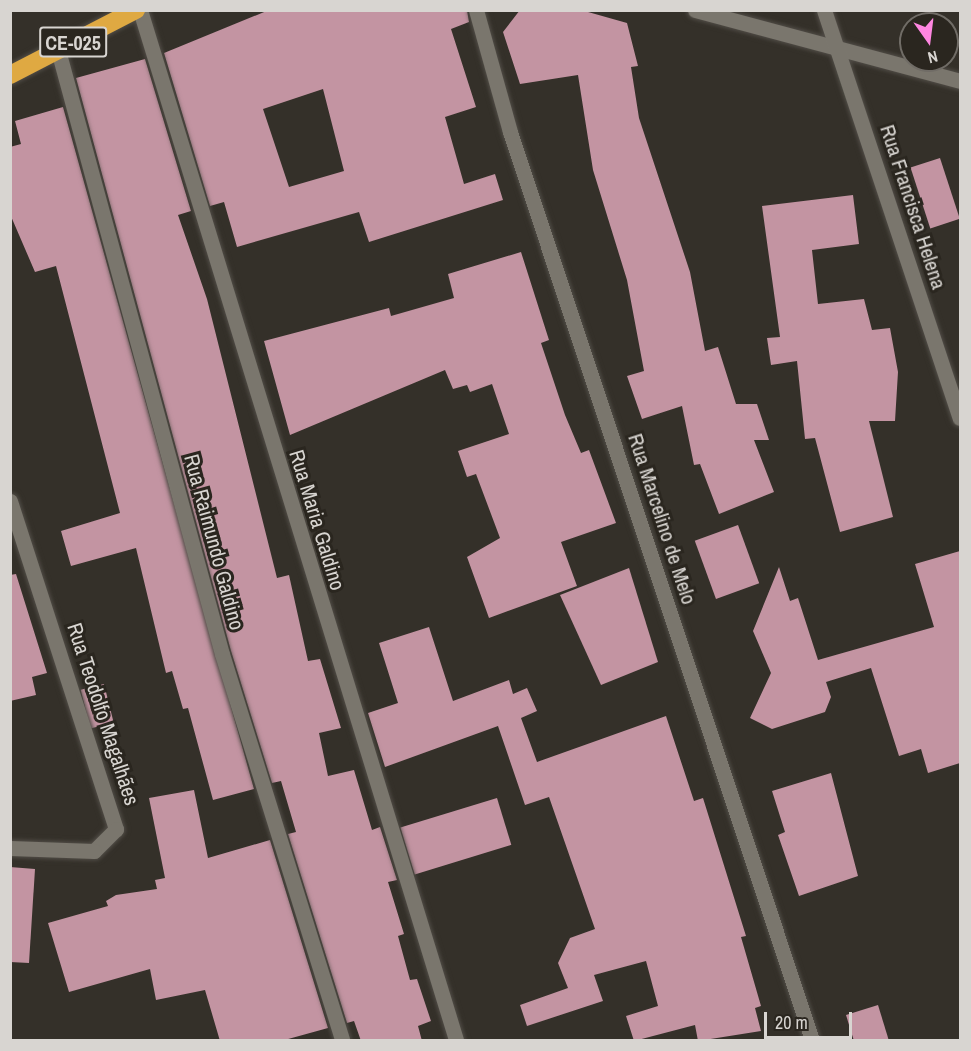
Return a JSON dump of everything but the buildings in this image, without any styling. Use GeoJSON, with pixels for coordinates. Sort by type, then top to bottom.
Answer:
{"type":"FeatureCollection","features":[{"type":"Feature","properties":{"kind":"highway","name":"CE-025"},"geometry":{"type":"LineString","coordinates":[[10,75],[138,10]]}},
{"type":"Feature","properties":{"kind":"street","name":"Rua Maria Galdino"},"geometry":{"type":"LineString","coordinates":[[138,10],[456,1041]]}},
{"type":"Feature","properties":{"kind":"street","name":"Rua Marcelino de Melo"},"geometry":{"type":"LineString","coordinates":[[476,10],[510,132],[812,1041]]}},
{"type":"Feature","properties":{"kind":"street"},"geometry":{"type":"LineString","coordinates":[[695,10],[960,81]]}},
{"type":"Feature","properties":{"kind":"street","name":"Rua Francisca Helena"},"geometry":{"type":"LineString","coordinates":[[824,10],[960,418]]}},
{"type":"Feature","properties":{"kind":"street","name":"Rua Raimundo Galdino"},"geometry":{"type":"LineString","coordinates":[[58,50],[222,654],[342,1041]]}},
{"type":"Feature","properties":{"kind":"street","name":"Rua Teodolfo Magalhães"},"geometry":{"type":"LineString","coordinates":[[10,501],[116,829],[94,851],[10,848]]}}]}
